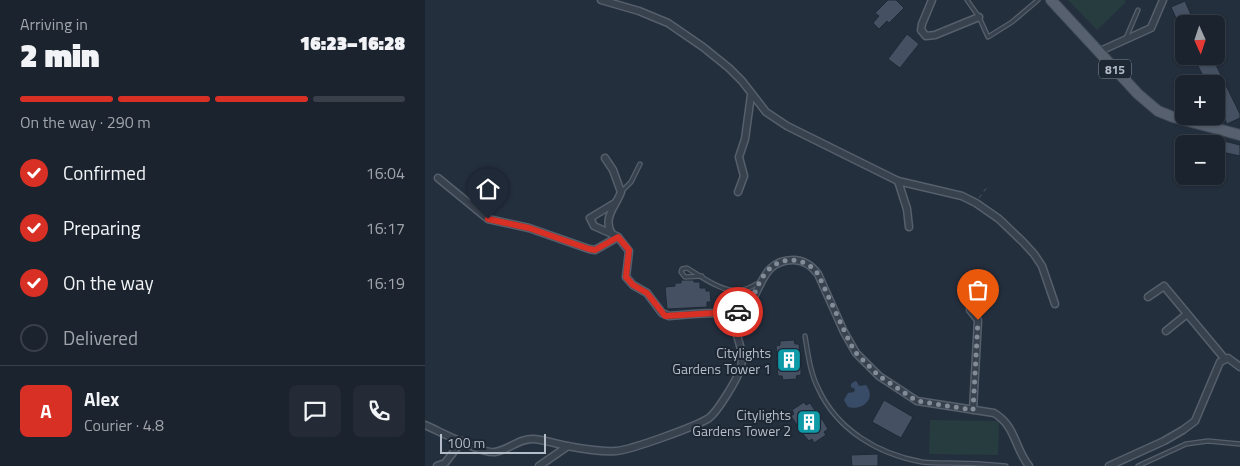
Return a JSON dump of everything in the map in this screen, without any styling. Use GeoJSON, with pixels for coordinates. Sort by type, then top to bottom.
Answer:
{"type":"FeatureCollection","features":[{"type":"Feature","properties":{"kind":"main road","name":"815"},"geometry":{"type":"LineString","coordinates":[[1051,0],[1098,52],[1158,111],[1173,118],[1240,135]]}},
{"type":"Feature","properties":{"kind":"street"},"geometry":{"type":"LineString","coordinates":[[601,0],[639,11],[668,23],[703,46],[742,81],[766,112],[787,126],[898,181],[962,196],[976,203],[999,219],[1034,254],[1042,266],[1055,304]]}},
{"type":"Feature","properties":{"kind":"street"},"geometry":{"type":"LineString","coordinates":[[932,0],[921,30],[927,36],[935,35],[979,17]]}},
{"type":"Feature","properties":{"kind":"street"},"geometry":{"type":"LineString","coordinates":[[1098,52],[1151,28],[1163,0]]}},
{"type":"Feature","properties":{"kind":"street"},"geometry":{"type":"LineString","coordinates":[[738,192],[744,176],[739,157],[745,139],[751,94]]}},
{"type":"Feature","properties":{"kind":"street"},"geometry":{"type":"LineString","coordinates":[[605,158],[613,170],[621,192],[609,217],[610,231],[629,250],[626,277],[633,285],[647,293],[662,314],[669,316],[714,313],[734,315],[749,306],[765,274],[775,265],[785,260],[797,260],[812,266],[818,274],[844,332],[856,353],[879,376],[917,401],[993,413],[1003,419],[1009,426],[1029,466]]}},
{"type":"Feature","properties":{"kind":"street"},"geometry":{"type":"LineString","coordinates":[[438,178],[488,219],[529,228],[595,250],[615,236]]}},
{"type":"Feature","properties":{"kind":"street"},"geometry":{"type":"LineString","coordinates":[[898,181],[907,209],[909,227]]}},
{"type":"Feature","properties":{"kind":"street"},"geometry":{"type":"LineString","coordinates":[[615,236],[594,226],[590,218],[616,202]]}},
{"type":"Feature","properties":{"kind":"street"},"geometry":{"type":"LineString","coordinates":[[1148,297],[1164,286],[1224,358],[1240,367]]}},
{"type":"Feature","properties":{"kind":"street"},"geometry":{"type":"LineString","coordinates":[[972,294],[970,310],[978,320],[973,410]]}},
{"type":"Feature","properties":{"kind":"street"},"geometry":{"type":"LineString","coordinates":[[1166,331],[1187,314]]}},
{"type":"Feature","properties":{"kind":"street"},"geometry":{"type":"LineString","coordinates":[[425,425],[491,453],[521,440],[532,439],[568,446],[618,451],[636,447],[710,417],[730,389],[743,359],[734,325],[734,315]]}},
{"type":"Feature","properties":{"kind":"street"},"geometry":{"type":"LineString","coordinates":[[1109,466],[1164,441],[1195,421],[1220,362],[1224,358]]}},
{"type":"Feature","properties":{"kind":"street"},"geometry":{"type":"LineString","coordinates":[[437,466],[445,464],[462,441]]}},
{"type":"Feature","properties":{"kind":"street"},"geometry":{"type":"LineString","coordinates":[[539,466],[568,446]]}},
{"type":"Feature","properties":{"kind":"lane"},"geometry":{"type":"LineString","coordinates":[[967,0],[979,17],[988,37],[1012,22],[1038,0]]}},
{"type":"Feature","properties":{"kind":"lane"},"geometry":{"type":"LineString","coordinates":[[1126,39],[1138,10]]}},
{"type":"Feature","properties":{"kind":"lane"},"geometry":{"type":"LineString","coordinates":[[621,192],[631,182],[640,164]]}},
{"type":"Feature","properties":{"kind":"lane"},"geometry":{"type":"LineString","coordinates":[[702,276],[683,276],[681,272],[684,268],[689,269],[702,276],[726,289],[741,291],[761,282]]}},
{"type":"Feature","properties":{"kind":"lane"},"geometry":{"type":"LineString","coordinates":[[689,269],[689,276]]}},
{"type":"Feature","properties":{"kind":"lane"},"geometry":{"type":"LineString","coordinates":[[805,336],[812,374],[818,389],[835,417],[856,435],[892,454],[923,462],[1006,466]]}},
{"type":"Feature","properties":{"kind":"lane"},"geometry":{"type":"LineString","coordinates":[[1138,466],[1186,444],[1208,441],[1240,444]]}},
{"type":"Feature","properties":{"kind":"path"},"geometry":{"type":"LineString","coordinates":[[976,203],[988,186]]}},
{"type":"Feature","properties":{"kind":"green space"},"geometry":{"type":"Polygon","coordinates":[[[1068,0],[1125,0],[1126,2],[1097,30],[1068,0]]]}},
{"type":"Feature","properties":{"kind":"green space"},"geometry":{"type":"Polygon","coordinates":[[[930,420],[999,421],[998,455],[929,454],[930,420]]]}},
{"type":"Feature","properties":{"kind":"water"},"geometry":{"type":"Polygon","coordinates":[[[855,381],[859,386],[866,385],[870,395],[866,403],[853,408],[848,407],[844,400],[848,393],[854,392],[855,389],[851,387],[851,384],[855,381]]]}},
{"type":"Feature","properties":{"kind":"building"},"geometry":{"type":"Polygon","coordinates":[[[888,0],[896,0],[904,8],[889,23],[887,21],[879,29],[873,23],[879,16],[875,13],[888,0]]]}},
{"type":"Feature","properties":{"kind":"building"},"geometry":{"type":"Polygon","coordinates":[[[1185,1],[1191,15],[1175,16],[1171,7],[1185,1]]]}},
{"type":"Feature","properties":{"kind":"building"},"geometry":{"type":"Polygon","coordinates":[[[907,34],[919,44],[900,68],[888,59],[907,34]]]}},
{"type":"Feature","properties":{"kind":"building"},"geometry":{"type":"Polygon","coordinates":[[[1198,65],[1216,65],[1221,75],[1202,75],[1198,65]]]}},
{"type":"Feature","properties":{"kind":"building"},"geometry":{"type":"Polygon","coordinates":[[[1225,83],[1240,114],[1240,118],[1227,124],[1225,120],[1225,83]]]}},
{"type":"Feature","properties":{"kind":"building"},"geometry":{"type":"Polygon","coordinates":[[[1225,141],[1240,145],[1240,156],[1225,153],[1225,141]]]}},
{"type":"Feature","properties":{"kind":"building"},"geometry":{"type":"Polygon","coordinates":[[[681,280],[700,282],[700,288],[706,288],[706,291],[710,291],[711,302],[707,302],[707,307],[667,309],[665,287],[675,286],[675,283],[681,283],[681,280]]]}},
{"type":"Feature","properties":{"kind":"building","name":"Citylights Gardens Tower 1"},"geometry":{"type":"Polygon","coordinates":[[[794,340],[795,344],[799,344],[801,375],[796,376],[797,379],[783,380],[782,376],[778,376],[776,346],[780,345],[780,341],[794,340]]]}},
{"type":"Feature","properties":{"kind":"building"},"geometry":{"type":"Polygon","coordinates":[[[884,400],[913,417],[901,438],[872,422],[884,400]]]}},
{"type":"Feature","properties":{"kind":"building","name":"Citylights Gardens Tower 2"},"geometry":{"type":"Polygon","coordinates":[[[804,402],[806,405],[810,403],[828,429],[824,432],[826,435],[814,443],[812,439],[809,441],[796,426],[791,416],[794,414],[792,410],[804,402]]]}},
{"type":"Feature","properties":{"kind":"building"},"geometry":{"type":"Polygon","coordinates":[[[878,454],[878,466],[852,466],[851,455],[878,454]]]}},
{"type":"Feature","properties":{"kind":"way so far"},"geometry":{"type":"LineString","coordinates":[[738,312],[749,306],[765,274],[775,265],[785,260],[797,260],[812,266],[818,274],[844,332],[856,353],[879,376],[917,401],[932,405],[973,410],[978,320]]}},
{"type":"Feature","properties":{"kind":"place","name":"Citylights Gardens Tower 1"},"geometry":{"type":"Point","coordinates":[789,360]}},
{"type":"Feature","properties":{"kind":"place","name":"Citylights Gardens Tower 2"},"geometry":{"type":"Point","coordinates":[809,422]}},
{"type":"Feature","properties":{"kind":"route"},"geometry":{"type":"LineString","coordinates":[[488,219],[529,228],[595,250],[618,237],[629,250],[626,277],[633,285],[647,293],[665,316],[714,313],[734,315],[738,312]]}}]}
